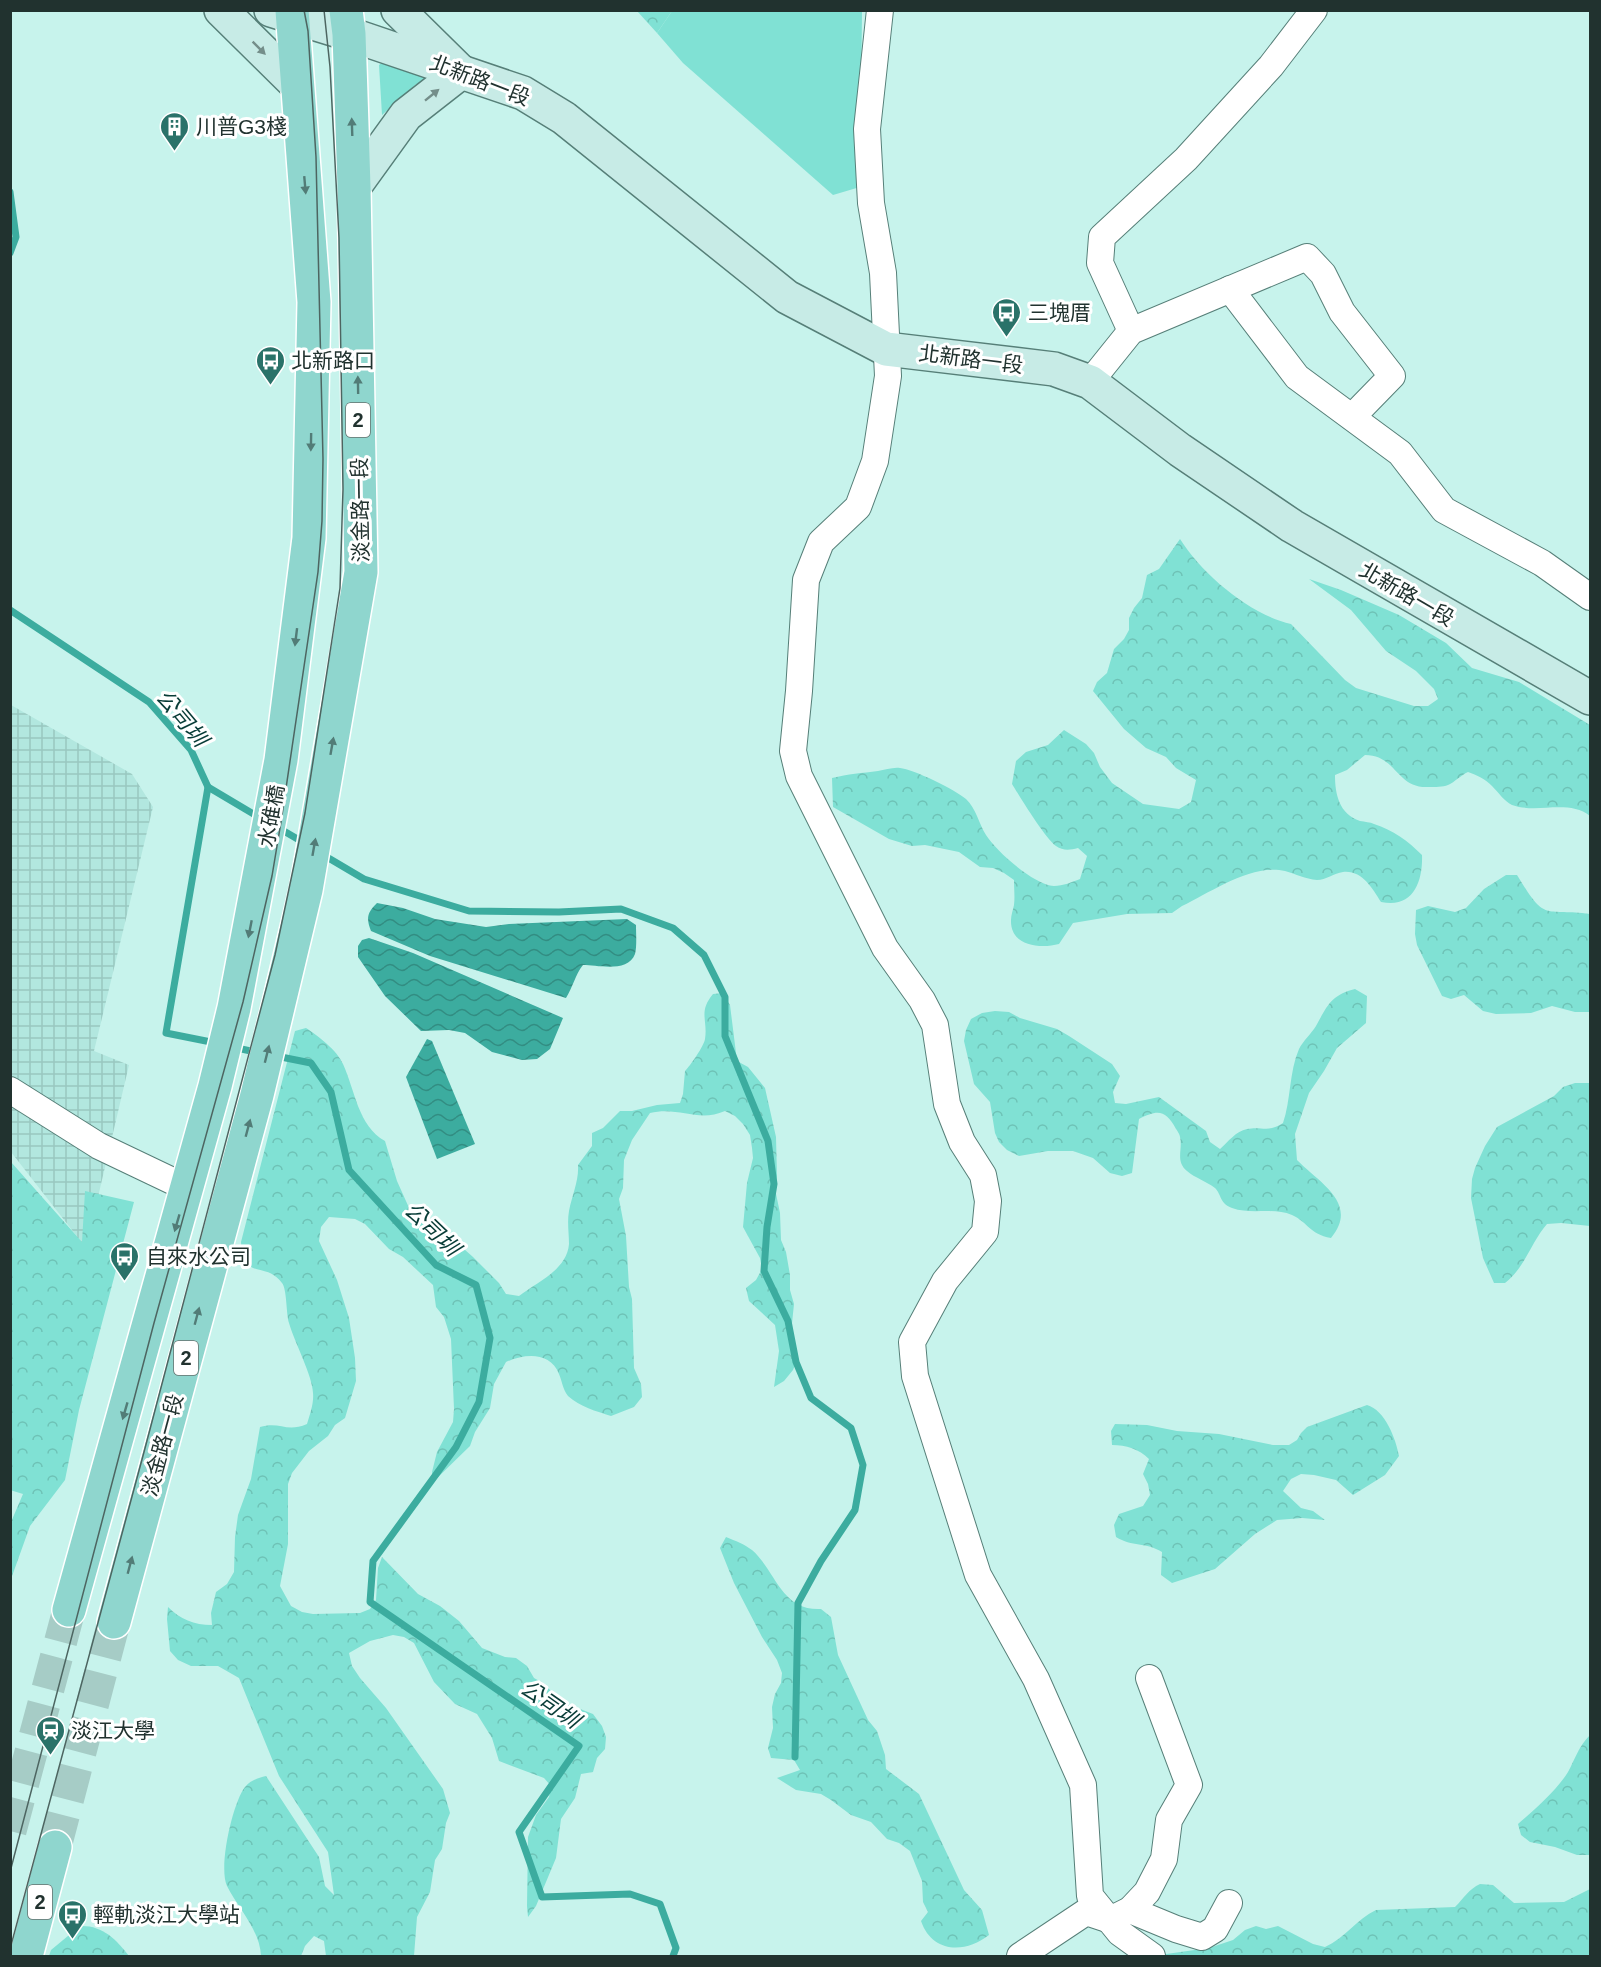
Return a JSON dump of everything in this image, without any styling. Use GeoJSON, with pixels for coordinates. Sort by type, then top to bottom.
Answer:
{"type":"FeatureCollection","features":[{"type":"Feature","properties":{"kind":"main road"},"geometry":{"type":"LineString","coordinates":[[221,10],[297,85]]}},
{"type":"Feature","properties":{"kind":"main road"},"geometry":{"type":"LineString","coordinates":[[354,187],[406,115],[461,72],[398,10]]}},
{"type":"Feature","properties":{"kind":"main road","name":"2"},"geometry":{"type":"LineString","coordinates":[[285,13],[297,85]]}},
{"type":"Feature","properties":{"kind":"main road","name":"北新路一段"},"geometry":{"type":"LineString","coordinates":[[285,13],[347,22],[461,72],[523,93],[564,118],[787,297],[886,349],[1054,369],[1090,382],[1180,450],[1292,526],[1590,698]]}},
{"type":"Feature","properties":{"kind":"main road","name":"淡金路一段"},"geometry":{"type":"LineString","coordinates":[[114,1622],[278,1014],[306,890],[361,572],[354,187],[347,22]]}},
{"type":"Feature","properties":{"kind":"main road","name":"水碓橋"},"geometry":{"type":"LineString","coordinates":[[187,1188],[234,1008],[262,872],[281,760],[309,538],[314,314],[297,85]]}},
{"type":"Feature","properties":{"kind":"main road","name":"2"},"geometry":{"type":"LineString","coordinates":[[69,1610],[187,1188]]}},
{"type":"Feature","properties":{"kind":"main road","name":"2"},"geometry":{"type":"LineString","coordinates":[[26,1956],[55,1848]]}},
{"type":"Feature","properties":{"kind":"street"},"geometry":{"type":"LineString","coordinates":[[880,10],[867,129],[871,203],[883,273],[888,376],[875,461],[858,507],[821,542],[806,580],[793,751],[799,776],[885,948],[922,1000],[935,1025],[947,1104],[962,1142],[983,1175],[988,1201],[985,1232],[945,1281],[912,1342],[915,1376],[978,1575],[1036,1679],[1083,1785],[1090,1896],[1120,1915]]}},
{"type":"Feature","properties":{"kind":"street"},"geometry":{"type":"LineString","coordinates":[[1131,331],[1100,263],[1102,237],[1186,159],[1271,66],[1314,10]]}},
{"type":"Feature","properties":{"kind":"street"},"geometry":{"type":"LineString","coordinates":[[1090,382],[1131,331],[1308,257],[1323,274],[1342,312],[1392,376],[1352,417]]}},
{"type":"Feature","properties":{"kind":"street"},"geometry":{"type":"LineString","coordinates":[[1230,289],[1297,378],[1401,453],[1444,510],[1542,563],[1590,597]]}},
{"type":"Feature","properties":{"kind":"street"},"geometry":{"type":"LineString","coordinates":[[10,1090],[99,1146],[187,1188]]}},
{"type":"Feature","properties":{"kind":"street"},"geometry":{"type":"LineString","coordinates":[[1149,1678],[1189,1785],[1169,1820],[1164,1859],[1147,1892],[1120,1915],[1120,1932],[1152,1956]]}},
{"type":"Feature","properties":{"kind":"street"},"geometry":{"type":"LineString","coordinates":[[1020,1956],[1086,1912],[1120,1915],[1202,1937],[1215,1929],[1229,1903]]}},
{"type":"Feature","properties":{"kind":"shaded area"},"geometry":{"type":"Polygon","coordinates":[[[11,705],[132,774],[153,807],[94,1051],[129,1065],[86,1248],[11,1152],[11,705]]]}},
{"type":"Feature","properties":{"kind":"green space"},"geometry":{"type":"Polygon","coordinates":[[[637,11],[672,11],[657,33],[637,11]]]}},
{"type":"Feature","properties":{"kind":"green space"},"geometry":{"type":"Polygon","coordinates":[[[672,11],[862,11],[860,187],[833,195],[683,63],[657,33],[672,11]]]}},
{"type":"Feature","properties":{"kind":"green space"},"geometry":{"type":"Polygon","coordinates":[[[385,60],[437,74],[415,85],[382,115],[379,65],[385,60]]]}},
{"type":"Feature","properties":{"kind":"green space"},"geometry":{"type":"Polygon","coordinates":[[[1180,539],[1201,566],[1228,591],[1259,612],[1291,624],[1345,680],[1356,688],[1414,706],[1428,706],[1438,699],[1434,689],[1416,671],[1386,651],[1351,610],[1309,579],[1399,615],[1446,643],[1472,668],[1519,682],[1590,725],[1590,816],[1572,808],[1532,808],[1512,805],[1487,781],[1468,772],[1446,786],[1418,786],[1403,778],[1384,760],[1376,756],[1365,755],[1347,770],[1335,775],[1337,796],[1347,814],[1394,833],[1422,855],[1418,884],[1408,897],[1392,903],[1381,902],[1366,881],[1350,872],[1317,880],[1285,871],[1259,871],[1232,880],[1172,913],[1127,914],[1073,923],[1059,944],[1043,946],[1028,944],[1015,935],[1011,920],[1014,880],[1004,873],[993,868],[980,867],[959,852],[925,845],[912,846],[889,839],[833,807],[832,778],[895,768],[906,769],[961,795],[972,807],[986,835],[998,850],[1026,874],[1054,886],[1080,879],[1087,856],[1078,848],[1069,850],[1059,848],[1051,842],[1012,784],[1016,761],[1026,752],[1048,745],[1064,730],[1086,744],[1112,783],[1143,804],[1179,809],[1191,802],[1196,780],[1176,768],[1166,757],[1146,748],[1124,729],[1093,691],[1097,682],[1107,673],[1114,649],[1129,630],[1129,618],[1142,598],[1147,575],[1159,569],[1180,539]]]}},
{"type":"Feature","properties":{"kind":"green space"},"geometry":{"type":"Polygon","coordinates":[[[1506,875],[1517,875],[1534,900],[1546,910],[1590,914],[1590,1012],[1575,1012],[1552,1006],[1531,1013],[1496,1014],[1483,1011],[1464,995],[1451,999],[1442,996],[1417,945],[1416,910],[1428,906],[1455,912],[1466,908],[1484,889],[1506,875]]]}},
{"type":"Feature","properties":{"kind":"green space"},"geometry":{"type":"Polygon","coordinates":[[[1355,989],[1367,996],[1366,1023],[1337,1048],[1309,1093],[1295,1134],[1297,1160],[1325,1185],[1339,1204],[1341,1214],[1339,1226],[1331,1238],[1318,1234],[1292,1215],[1270,1211],[1239,1210],[1228,1206],[1215,1188],[1183,1167],[1180,1159],[1180,1135],[1169,1118],[1161,1113],[1139,1119],[1132,1173],[1122,1176],[1110,1173],[1093,1158],[1073,1151],[1048,1151],[1019,1156],[1007,1150],[999,1142],[995,1133],[990,1102],[974,1084],[964,1041],[971,1019],[982,1013],[995,1011],[1009,1012],[1020,1018],[1057,1029],[1112,1064],[1120,1076],[1113,1092],[1115,1103],[1126,1104],[1159,1097],[1206,1131],[1210,1142],[1220,1149],[1243,1130],[1269,1129],[1283,1123],[1293,1067],[1299,1049],[1331,1002],[1340,994],[1355,989]]]}},
{"type":"Feature","properties":{"kind":"green space"},"geometry":{"type":"Polygon","coordinates":[[[723,993],[730,1005],[737,1061],[748,1067],[765,1088],[776,1137],[775,1189],[780,1213],[781,1240],[786,1252],[790,1290],[794,1304],[791,1333],[797,1360],[793,1370],[784,1381],[774,1387],[779,1351],[775,1325],[749,1301],[746,1288],[756,1280],[762,1269],[760,1258],[743,1227],[747,1183],[753,1158],[750,1135],[735,1116],[725,1111],[706,1115],[670,1111],[650,1113],[632,1140],[624,1160],[623,1188],[619,1199],[626,1236],[629,1287],[632,1299],[634,1368],[641,1384],[642,1397],[634,1407],[611,1416],[583,1406],[568,1396],[559,1374],[549,1361],[536,1356],[528,1356],[506,1362],[494,1384],[490,1408],[475,1432],[470,1446],[432,1483],[437,1452],[453,1422],[454,1409],[451,1339],[444,1317],[436,1307],[433,1285],[403,1257],[389,1249],[365,1224],[355,1219],[329,1217],[321,1227],[319,1241],[337,1280],[349,1318],[356,1381],[345,1418],[309,1451],[292,1473],[288,1484],[288,1544],[280,1586],[291,1606],[302,1612],[313,1614],[360,1613],[370,1609],[376,1600],[378,1568],[382,1557],[418,1594],[440,1606],[459,1621],[482,1648],[505,1657],[516,1658],[527,1666],[534,1678],[543,1683],[562,1702],[593,1714],[602,1726],[606,1737],[605,1749],[597,1758],[593,1772],[581,1774],[575,1798],[561,1819],[556,1858],[536,1906],[528,1917],[528,1837],[536,1815],[549,1797],[551,1786],[544,1778],[499,1761],[492,1738],[477,1714],[455,1704],[434,1682],[414,1643],[404,1637],[393,1635],[370,1641],[349,1653],[352,1666],[360,1678],[386,1708],[443,1789],[450,1813],[442,1849],[435,1860],[430,1892],[417,1917],[414,1956],[326,1956],[324,1941],[314,1936],[305,1946],[301,1956],[261,1956],[253,1928],[227,1886],[225,1877],[224,1865],[228,1835],[236,1806],[245,1787],[252,1781],[266,1776],[319,1857],[325,1886],[334,1895],[328,1852],[279,1776],[239,1678],[218,1666],[191,1666],[178,1660],[170,1651],[167,1619],[168,1607],[177,1615],[188,1620],[212,1625],[211,1613],[216,1592],[227,1584],[234,1572],[238,1515],[251,1479],[260,1427],[273,1425],[294,1427],[307,1424],[312,1409],[312,1386],[289,1323],[284,1286],[275,1276],[256,1269],[246,1262],[241,1242],[295,1031],[306,1028],[327,1044],[340,1059],[363,1117],[376,1134],[385,1141],[397,1181],[410,1210],[443,1238],[464,1249],[499,1283],[506,1294],[519,1296],[557,1268],[567,1253],[568,1215],[578,1165],[592,1146],[592,1133],[603,1128],[620,1111],[680,1103],[685,1071],[700,1051],[705,1039],[704,1016],[708,1000],[713,994],[723,993]]]}},
{"type":"Feature","properties":{"kind":"green space"},"geometry":{"type":"Polygon","coordinates":[[[1575,1083],[1590,1083],[1590,1226],[1547,1224],[1512,1276],[1505,1283],[1494,1283],[1483,1258],[1471,1198],[1475,1168],[1497,1127],[1554,1096],[1563,1087],[1575,1083]]]}},
{"type":"Feature","properties":{"kind":"green space"},"geometry":{"type":"Polygon","coordinates":[[[11,1162],[82,1242],[85,1191],[134,1202],[79,1410],[65,1480],[30,1526],[11,1579],[11,1522],[23,1494],[10,1490],[11,1162]]]}},
{"type":"Feature","properties":{"kind":"green space"},"geometry":{"type":"Polygon","coordinates":[[[1367,1405],[1384,1419],[1398,1449],[1399,1456],[1385,1475],[1353,1495],[1336,1480],[1301,1474],[1291,1479],[1283,1491],[1301,1508],[1313,1511],[1325,1520],[1302,1518],[1277,1520],[1255,1534],[1215,1569],[1172,1583],[1161,1575],[1162,1552],[1116,1537],[1114,1525],[1119,1514],[1143,1506],[1150,1495],[1143,1474],[1149,1459],[1132,1448],[1112,1445],[1111,1431],[1115,1424],[1147,1425],[1177,1431],[1219,1434],[1273,1445],[1289,1445],[1297,1440],[1307,1427],[1367,1405]]]}},
{"type":"Feature","properties":{"kind":"green space"},"geometry":{"type":"Polygon","coordinates":[[[726,1537],[752,1550],[780,1588],[797,1604],[821,1609],[831,1617],[838,1655],[868,1720],[877,1731],[885,1755],[886,1769],[919,1794],[964,1890],[982,1910],[989,1935],[980,1941],[960,1947],[950,1947],[941,1945],[933,1939],[926,1932],[921,1921],[928,1912],[923,1902],[922,1881],[910,1851],[899,1843],[887,1839],[871,1822],[851,1815],[821,1794],[796,1790],[777,1778],[800,1770],[794,1760],[771,1758],[768,1748],[773,1728],[772,1707],[781,1683],[782,1673],[734,1583],[720,1548],[726,1537]]]}},
{"type":"Feature","properties":{"kind":"green space"},"geometry":{"type":"Polygon","coordinates":[[[1590,1735],[1590,1855],[1577,1855],[1555,1847],[1530,1842],[1521,1835],[1518,1824],[1558,1786],[1590,1735]]]}},
{"type":"Feature","properties":{"kind":"green space"},"geometry":{"type":"Polygon","coordinates":[[[1480,1884],[1493,1885],[1514,1903],[1564,1902],[1590,1889],[1590,1956],[1159,1955],[1209,1948],[1233,1940],[1245,1930],[1256,1926],[1266,1929],[1278,1926],[1313,1944],[1325,1947],[1376,1910],[1455,1907],[1480,1884]]]}},
{"type":"Feature","properties":{"kind":"green space"},"geometry":{"type":"Polygon","coordinates":[[[80,1926],[95,1928],[108,1934],[129,1956],[49,1956],[51,1950],[80,1926]]]}},
{"type":"Feature","properties":{"kind":"water"},"geometry":{"type":"Polygon","coordinates":[[[377,903],[403,908],[435,919],[486,927],[627,919],[636,925],[636,951],[631,960],[619,966],[583,965],[566,998],[430,956],[371,931],[368,916],[377,903]]]}},
{"type":"Feature","properties":{"kind":"water"},"geometry":{"type":"Polygon","coordinates":[[[369,938],[413,953],[563,1018],[550,1049],[537,1059],[522,1060],[492,1052],[465,1033],[449,1030],[421,1031],[385,996],[358,957],[358,946],[362,940],[369,938]]]}},
{"type":"Feature","properties":{"kind":"water"},"geometry":{"type":"Polygon","coordinates":[[[427,1039],[432,1041],[475,1144],[437,1159],[406,1077],[427,1039]]]}},
{"type":"Feature","properties":{"kind":"waterway","name":"公司圳"},"geometry":{"type":"LineString","coordinates":[[10,192],[16,237],[10,253]]}},
{"type":"Feature","properties":{"kind":"waterway","name":"公司圳"},"geometry":{"type":"LineString","coordinates":[[10,610],[149,702],[191,750],[208,787],[166,1033],[216,1043]]}},
{"type":"Feature","properties":{"kind":"waterway"},"geometry":{"type":"LineString","coordinates":[[208,787],[262,819]]}},
{"type":"Feature","properties":{"kind":"waterway"},"geometry":{"type":"LineString","coordinates":[[277,827],[306,844]]}},
{"type":"Feature","properties":{"kind":"waterway"},"geometry":{"type":"LineString","coordinates":[[320,853],[364,879],[469,911],[559,912],[621,909],[673,928],[704,955],[725,997],[725,1036],[768,1141],[774,1184],[767,1227],[764,1271],[788,1321],[796,1362],[811,1398],[851,1428],[863,1465],[855,1510],[821,1561],[798,1603],[795,1757]]}},
{"type":"Feature","properties":{"kind":"waterway","name":"公司圳"},"geometry":{"type":"LineString","coordinates":[[232,1047],[260,1053]]}},
{"type":"Feature","properties":{"kind":"waterway","name":"公司圳"},"geometry":{"type":"LineString","coordinates":[[276,1056],[311,1063],[331,1092],[349,1170],[436,1265],[476,1285],[490,1338],[479,1402],[456,1447],[373,1561],[370,1602],[579,1746],[519,1832],[542,1897],[630,1894],[660,1904],[676,1948],[673,1956]]}},
{"type":"Feature","properties":{"kind":"tunnel"},"geometry":{"type":"LineString","coordinates":[[10,1831],[69,1610]]}},
{"type":"Feature","properties":{"kind":"tunnel"},"geometry":{"type":"LineString","coordinates":[[55,1847],[114,1622]]}},
{"type":"Feature","properties":{"kind":"tram line"},"geometry":{"type":"LineString","coordinates":[[10,1872],[154,1323],[243,1002],[272,876],[281,822],[318,572],[322,521],[323,459],[316,157],[308,31],[304,10]]}},
{"type":"Feature","properties":{"kind":"tram line"},"geometry":{"type":"LineString","coordinates":[[10,1949],[275,955],[305,813],[340,588],[343,489],[339,238],[330,67],[324,10]]}},
{"type":"Feature","properties":{"kind":"place","name":"川普G3棧"},"geometry":{"type":"Point","coordinates":[175,152]}},
{"type":"Feature","properties":{"kind":"place","name":"三塊厝"},"geometry":{"type":"Point","coordinates":[1007,338]}},
{"type":"Feature","properties":{"kind":"place","name":"北新路口"},"geometry":{"type":"Point","coordinates":[270,386]}},
{"type":"Feature","properties":{"kind":"place","name":"自來水公司"},"geometry":{"type":"Point","coordinates":[125,1282]}},
{"type":"Feature","properties":{"kind":"place","name":"淡江大學"},"geometry":{"type":"Point","coordinates":[50,1756]}},
{"type":"Feature","properties":{"kind":"place","name":"輕軌淡江大學站"},"geometry":{"type":"Point","coordinates":[72,1940]}}]}
